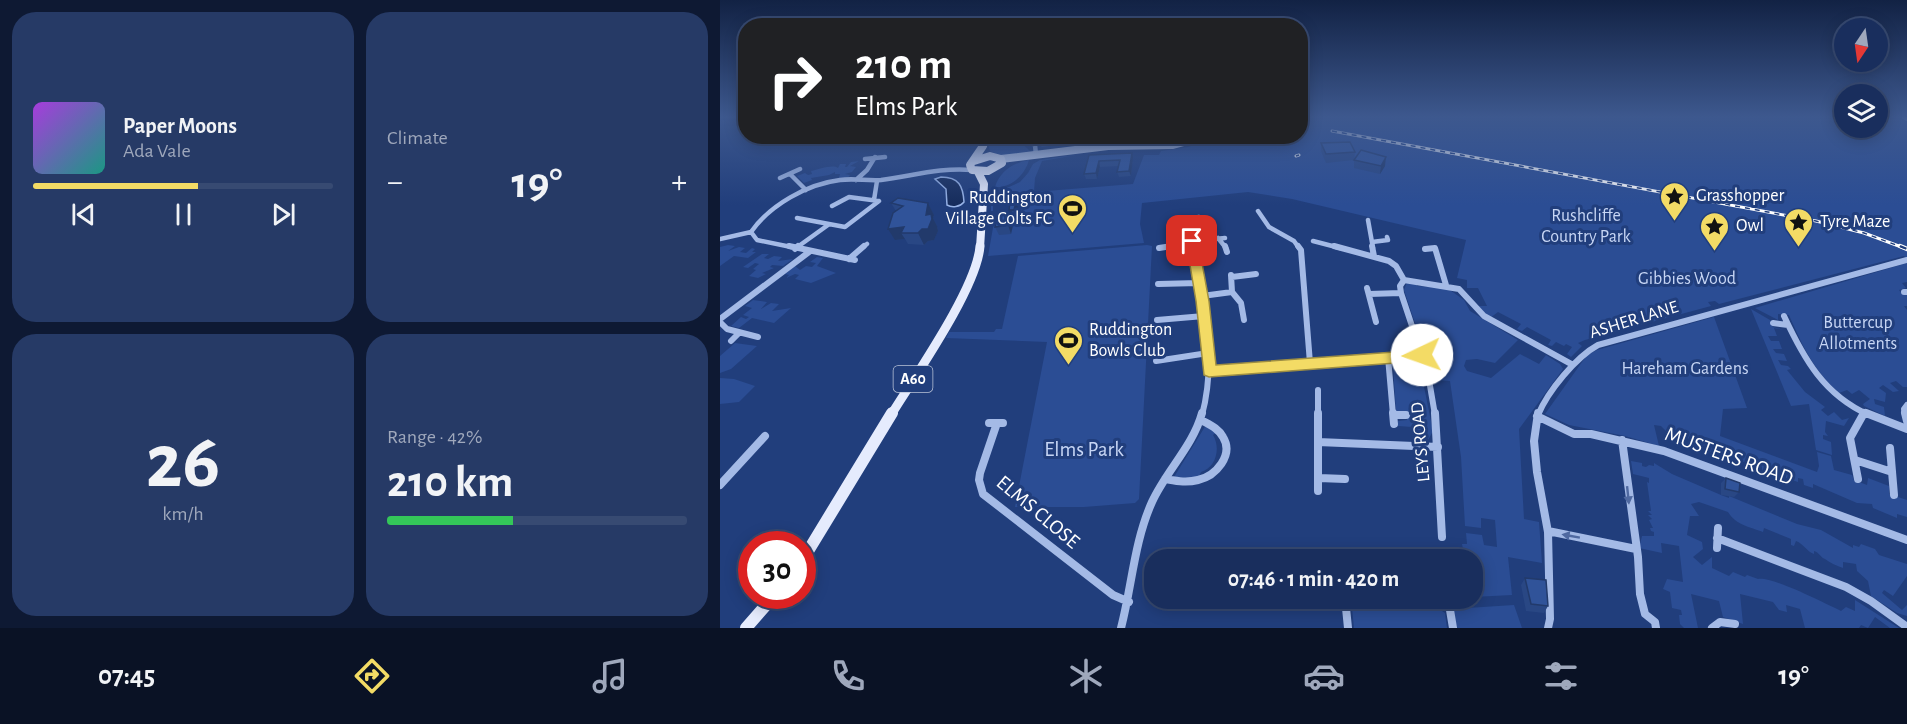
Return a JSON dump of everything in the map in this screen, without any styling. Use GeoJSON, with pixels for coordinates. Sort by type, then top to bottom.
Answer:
{"type":"FeatureCollection","features":[{"type":"Feature","properties":{"kind":"main road"},"geometry":{"type":"LineString","coordinates":[[983,146],[986,153],[998,164]]}},
{"type":"Feature","properties":{"kind":"main road"},"geometry":{"type":"LineString","coordinates":[[974,166],[983,146]]}},
{"type":"Feature","properties":{"kind":"main road"},"geometry":{"type":"LineString","coordinates":[[974,166],[990,156]]}},
{"type":"Feature","properties":{"kind":"main road"},"geometry":{"type":"LineString","coordinates":[[974,166],[998,164]]}},
{"type":"Feature","properties":{"kind":"main road"},"geometry":{"type":"LineString","coordinates":[[974,166],[984,184],[998,164]]}},
{"type":"Feature","properties":{"kind":"main road","name":"A60"},"geometry":{"type":"LineString","coordinates":[[816,538],[961,299],[979,258],[984,184]]}},
{"type":"Feature","properties":{"kind":"main road"},"geometry":{"type":"LineString","coordinates":[[746,628],[763,609]]}},
{"type":"Feature","properties":{"kind":"street"},"geometry":{"type":"LineString","coordinates":[[1035,146],[1036,155]]}},
{"type":"Feature","properties":{"kind":"street"},"geometry":{"type":"LineString","coordinates":[[998,164],[1036,155],[1106,146]]}},
{"type":"Feature","properties":{"kind":"street"},"geometry":{"type":"LineString","coordinates":[[864,159],[885,156]]}},
{"type":"Feature","properties":{"kind":"street"},"geometry":{"type":"LineString","coordinates":[[856,180],[867,170],[875,157]]}},
{"type":"Feature","properties":{"kind":"street"},"geometry":{"type":"LineString","coordinates":[[720,239],[751,232],[763,215],[806,190],[831,182],[878,181],[974,166]]}},
{"type":"Feature","properties":{"kind":"street"},"geometry":{"type":"LineString","coordinates":[[780,178],[800,169]]}},
{"type":"Feature","properties":{"kind":"street"},"geometry":{"type":"LineString","coordinates":[[790,174],[806,190]]}},
{"type":"Feature","properties":{"kind":"street"},"geometry":{"type":"LineString","coordinates":[[874,200],[878,181]]}},
{"type":"Feature","properties":{"kind":"street"},"geometry":{"type":"LineString","coordinates":[[797,218],[847,227],[879,201],[849,197],[832,207]]}},
{"type":"Feature","properties":{"kind":"street"},"geometry":{"type":"LineString","coordinates":[[1258,211],[1269,227],[1294,241],[1301,250],[1310,363]]}},
{"type":"Feature","properties":{"kind":"street"},"geometry":{"type":"LineString","coordinates":[[1180,220],[1199,217]]}},
{"type":"Feature","properties":{"kind":"street"},"geometry":{"type":"LineString","coordinates":[[1121,628],[1129,602],[1143,529],[1151,504],[1201,420],[1207,401],[1208,353],[1202,296],[1188,219]]}},
{"type":"Feature","properties":{"kind":"street"},"geometry":{"type":"LineString","coordinates":[[1368,220],[1374,256]]}},
{"type":"Feature","properties":{"kind":"street"},"geometry":{"type":"LineString","coordinates":[[795,249],[828,225]]}},
{"type":"Feature","properties":{"kind":"street"},"geometry":{"type":"LineString","coordinates":[[751,232],[757,240],[852,260],[867,244]]}},
{"type":"Feature","properties":{"kind":"street"},"geometry":{"type":"LineString","coordinates":[[1372,242],[1385,241],[1388,240],[1387,237]]}},
{"type":"Feature","properties":{"kind":"street"},"geometry":{"type":"LineString","coordinates":[[1159,248],[1222,238],[1227,252]]}},
{"type":"Feature","properties":{"kind":"street"},"geometry":{"type":"LineString","coordinates":[[1313,241],[1389,261],[1396,266],[1404,280]]}},
{"type":"Feature","properties":{"kind":"street"},"geometry":{"type":"LineString","coordinates":[[1425,249],[1436,248],[1446,285]]}},
{"type":"Feature","properties":{"kind":"street"},"geometry":{"type":"LineString","coordinates":[[758,337],[727,329],[720,320],[809,252]]}},
{"type":"Feature","properties":{"kind":"street","name":"ASHER LANE"},"geometry":{"type":"LineString","coordinates":[[1548,628],[1550,619],[1548,531],[1535,454],[1534,434],[1537,416],[1544,403],[1585,352],[1605,342],[1907,260]]}},
{"type":"Feature","properties":{"kind":"street"},"geometry":{"type":"LineString","coordinates":[[1224,281],[1232,277],[1256,274]]}},
{"type":"Feature","properties":{"kind":"street"},"geometry":{"type":"LineString","coordinates":[[1232,277],[1232,292]]}},
{"type":"Feature","properties":{"kind":"street"},"geometry":{"type":"LineString","coordinates":[[1404,280],[1446,285],[1459,289],[1484,316],[1573,365]]}},
{"type":"Feature","properties":{"kind":"street"},"geometry":{"type":"LineString","coordinates":[[1376,322],[1368,291],[1401,293],[1400,285],[1404,280]]}},
{"type":"Feature","properties":{"kind":"street"},"geometry":{"type":"LineString","coordinates":[[1158,284],[1199,283]]}},
{"type":"Feature","properties":{"kind":"street"},"geometry":{"type":"LineString","coordinates":[[1202,296],[1232,292],[1238,297],[1244,320]]}},
{"type":"Feature","properties":{"kind":"street","name":"LEYS ROAD"},"geometry":{"type":"LineString","coordinates":[[1401,293],[1422,355],[1434,403],[1442,537]]}},
{"type":"Feature","properties":{"kind":"street"},"geometry":{"type":"LineString","coordinates":[[1235,314],[1243,312]]}},
{"type":"Feature","properties":{"kind":"street"},"geometry":{"type":"LineString","coordinates":[[1157,320],[1204,316]]}},
{"type":"Feature","properties":{"kind":"street"},"geometry":{"type":"LineString","coordinates":[[1784,316],[1807,365],[1820,381],[1842,400],[1864,413],[1907,429]]}},
{"type":"Feature","properties":{"kind":"street"},"geometry":{"type":"LineString","coordinates":[[1773,323],[1788,325]]}},
{"type":"Feature","properties":{"kind":"street"},"geometry":{"type":"LineString","coordinates":[[730,341],[739,333]]}},
{"type":"Feature","properties":{"kind":"street"},"geometry":{"type":"LineString","coordinates":[[1156,361],[1208,353]]}},
{"type":"Feature","properties":{"kind":"street"},"geometry":{"type":"LineString","coordinates":[[1209,371],[1422,355]]}},
{"type":"Feature","properties":{"kind":"street"},"geometry":{"type":"LineString","coordinates":[[1388,357],[1394,424]]}},
{"type":"Feature","properties":{"kind":"street"},"geometry":{"type":"LineString","coordinates":[[1318,390],[1318,491]]}},
{"type":"Feature","properties":{"kind":"street"},"geometry":{"type":"LineString","coordinates":[[1907,405],[1904,409],[1907,421]]}},
{"type":"Feature","properties":{"kind":"street"},"geometry":{"type":"LineString","coordinates":[[1858,479],[1850,438],[1864,413]]}},
{"type":"Feature","properties":{"kind":"street"},"geometry":{"type":"LineString","coordinates":[[1394,415],[1406,415]]}},
{"type":"Feature","properties":{"kind":"street","name":"MUSTERS ROAD"},"geometry":{"type":"LineString","coordinates":[[1537,416],[1574,434],[1592,434],[1664,451],[1907,540]]}},
{"type":"Feature","properties":{"kind":"street"},"geometry":{"type":"LineString","coordinates":[[1165,479],[1179,483],[1193,483],[1210,476],[1222,465],[1226,452],[1224,439],[1215,426],[1201,420]]}},
{"type":"Feature","properties":{"kind":"street","name":"ELMS CLOSE"},"geometry":{"type":"LineString","coordinates":[[996,423],[980,473],[979,480],[983,494],[1113,595],[1129,602]]}},
{"type":"Feature","properties":{"kind":"street"},"geometry":{"type":"LineString","coordinates":[[720,485],[765,436]]}},
{"type":"Feature","properties":{"kind":"street"},"geometry":{"type":"LineString","coordinates":[[1622,440],[1640,594],[1645,614],[1655,622],[1656,628]]}},
{"type":"Feature","properties":{"kind":"street"},"geometry":{"type":"LineString","coordinates":[[1318,442],[1438,447]]}},
{"type":"Feature","properties":{"kind":"street"},"geometry":{"type":"LineString","coordinates":[[1890,448],[1894,495]]}},
{"type":"Feature","properties":{"kind":"street"},"geometry":{"type":"LineString","coordinates":[[1854,460],[1892,472]]}},
{"type":"Feature","properties":{"kind":"street"},"geometry":{"type":"LineString","coordinates":[[1319,478],[1345,479]]}},
{"type":"Feature","properties":{"kind":"street"},"geometry":{"type":"LineString","coordinates":[[1548,531],[1636,549]]}},
{"type":"Feature","properties":{"kind":"street"},"geometry":{"type":"LineString","coordinates":[[1717,548],[1717,533],[1846,587],[1871,601],[1907,627]]}},
{"type":"Feature","properties":{"kind":"street"},"geometry":{"type":"LineString","coordinates":[[1346,609],[1348,628]]}},
{"type":"Feature","properties":{"kind":"street"},"geometry":{"type":"LineString","coordinates":[[1450,609],[1453,628]]}},
{"type":"Feature","properties":{"kind":"street"},"geometry":{"type":"LineString","coordinates":[[1712,628],[1720,622],[1735,624]]}},
{"type":"Feature","properties":{"kind":"green space"},"geometry":{"type":"Polygon","coordinates":[[[989,146],[1025,146],[1030,151],[1034,150],[1034,154],[1012,156],[990,151],[989,146]]]}},
{"type":"Feature","properties":{"kind":"green space","name":"Rushcliffe Country Park"},"geometry":{"type":"Polygon","coordinates":[[[1190,146],[1907,146],[1907,258],[1904,256],[1719,304],[1715,301],[1708,302],[1711,306],[1585,340],[1578,343],[1582,346],[1571,357],[1567,354],[1572,347],[1556,342],[1552,346],[1548,345],[1551,340],[1527,327],[1522,331],[1517,329],[1521,324],[1498,312],[1490,318],[1481,311],[1479,306],[1487,306],[1478,288],[1467,288],[1467,280],[1457,278],[1466,240],[1292,199],[1248,192],[1142,203],[1140,224],[1144,243],[988,256],[994,222],[1017,220],[1023,199],[1022,196],[1013,197],[1013,194],[993,196],[993,211],[991,211],[991,195],[1020,182],[1033,164],[1040,160],[1082,154],[1042,161],[1035,178],[1034,192],[1133,184],[1144,155],[1159,155],[1161,151],[1190,146]]]}},
{"type":"Feature","properties":{"kind":"green space"},"geometry":{"type":"Polygon","coordinates":[[[1029,160],[1024,171],[1016,180],[1001,187],[995,187],[1000,176],[1008,169],[1029,160]]]}},
{"type":"Feature","properties":{"kind":"green space"},"geometry":{"type":"Polygon","coordinates":[[[859,161],[850,166],[856,167],[852,172],[845,174],[850,175],[848,178],[839,178],[840,174],[835,174],[835,172],[811,178],[812,180],[804,183],[797,176],[805,173],[812,174],[811,171],[826,167],[838,168],[840,164],[846,164],[845,167],[847,167],[851,162],[859,161]]]}},
{"type":"Feature","properties":{"kind":"green space"},"geometry":{"type":"Polygon","coordinates":[[[735,246],[728,251],[739,247],[745,248],[740,252],[746,253],[752,248],[755,249],[752,252],[756,252],[748,258],[734,256],[720,266],[720,247],[735,246]]]}},
{"type":"Feature","properties":{"kind":"green space","name":"Elms Park"},"geometry":{"type":"Polygon","coordinates":[[[1152,246],[1139,499],[1135,503],[1084,507],[1015,507],[1047,342],[946,338],[949,332],[994,332],[996,329],[1002,329],[1018,256],[1152,246]]]}},
{"type":"Feature","properties":{"kind":"green space"},"geometry":{"type":"Polygon","coordinates":[[[762,254],[769,254],[764,258],[768,259],[774,256],[782,257],[778,261],[793,259],[783,266],[772,265],[770,267],[774,268],[762,273],[766,274],[758,278],[749,276],[759,264],[755,263],[748,268],[743,267],[762,254]]]}},
{"type":"Feature","properties":{"kind":"green space"},"geometry":{"type":"Polygon","coordinates":[[[817,257],[823,258],[817,266],[836,273],[811,283],[795,279],[799,275],[795,274],[786,278],[789,275],[785,274],[795,266],[800,270],[806,266],[812,267],[816,263],[810,262],[817,257]]]}},
{"type":"Feature","properties":{"kind":"green space","name":"Buttercup Allotments"},"geometry":{"type":"Polygon","coordinates":[[[1907,263],[1907,282],[1902,283],[1906,288],[1899,290],[1903,295],[1907,295],[1907,306],[1904,306],[1907,310],[1907,387],[1903,387],[1896,381],[1890,383],[1899,391],[1893,392],[1883,385],[1879,388],[1886,393],[1885,402],[1874,399],[1875,404],[1884,407],[1885,416],[1864,406],[1863,404],[1870,399],[1859,390],[1852,394],[1847,390],[1839,393],[1830,384],[1810,357],[1789,315],[1778,314],[1778,320],[1755,308],[1907,263]]]}},
{"type":"Feature","properties":{"kind":"green space"},"geometry":{"type":"Polygon","coordinates":[[[1407,282],[1417,282],[1417,286],[1447,288],[1464,300],[1470,311],[1518,340],[1495,363],[1477,359],[1466,360],[1464,366],[1467,371],[1491,378],[1520,354],[1539,364],[1546,355],[1560,364],[1563,369],[1519,429],[1524,519],[1539,522],[1542,563],[1508,557],[1512,595],[1483,596],[1483,549],[1463,549],[1462,544],[1467,544],[1466,533],[1482,535],[1484,545],[1497,547],[1495,520],[1481,518],[1481,528],[1465,526],[1461,457],[1450,381],[1434,380],[1404,290],[1407,282]]]}},
{"type":"Feature","properties":{"kind":"green space"},"geometry":{"type":"Polygon","coordinates":[[[753,300],[767,302],[761,309],[771,303],[779,304],[772,311],[791,308],[774,323],[752,318],[739,328],[731,326],[741,317],[746,319],[749,317],[743,315],[752,308],[745,306],[753,300]]]}},
{"type":"Feature","properties":{"kind":"green space"},"geometry":{"type":"Polygon","coordinates":[[[1751,309],[1770,320],[1773,327],[1784,330],[1774,328],[1777,336],[1768,336],[1771,341],[1779,341],[1782,349],[1773,349],[1776,353],[1784,354],[1787,361],[1778,360],[1781,365],[1791,369],[1787,370],[1805,392],[1825,407],[1821,410],[1828,416],[1834,412],[1842,420],[1849,418],[1844,426],[1826,421],[1825,432],[1828,436],[1823,435],[1823,439],[1831,442],[1832,455],[1816,450],[1809,404],[1791,406],[1751,309]]]}},
{"type":"Feature","properties":{"kind":"green space","name":"Hareham Gardens"},"geometry":{"type":"Polygon","coordinates":[[[1714,317],[1747,408],[1723,409],[1720,436],[1817,472],[1819,466],[1817,452],[1831,456],[1834,470],[1852,475],[1854,480],[1867,485],[1868,478],[1889,486],[1889,494],[1907,500],[1907,517],[1897,514],[1897,518],[1873,508],[1872,504],[1857,503],[1813,484],[1813,488],[1804,485],[1803,479],[1798,478],[1798,482],[1786,478],[1786,473],[1782,471],[1781,475],[1773,472],[1772,475],[1762,471],[1762,467],[1754,468],[1755,463],[1750,464],[1724,456],[1724,453],[1720,452],[1719,455],[1708,451],[1709,448],[1703,446],[1703,443],[1667,432],[1661,426],[1654,425],[1659,446],[1625,436],[1569,425],[1545,414],[1587,355],[1597,350],[1714,317]]]}},
{"type":"Feature","properties":{"kind":"green space"},"geometry":{"type":"Polygon","coordinates":[[[735,343],[757,346],[731,369],[720,373],[720,356],[735,343]]]}},
{"type":"Feature","properties":{"kind":"green space"},"geometry":{"type":"Polygon","coordinates":[[[1403,362],[1420,367],[1433,431],[1427,442],[1413,442],[1412,427],[1398,426],[1398,421],[1407,420],[1407,413],[1396,411],[1393,366],[1403,362]]]}},
{"type":"Feature","properties":{"kind":"green space"},"geometry":{"type":"Polygon","coordinates":[[[720,378],[734,379],[755,386],[739,402],[720,404],[720,378]]]}},
{"type":"Feature","properties":{"kind":"green space"},"geometry":{"type":"Polygon","coordinates":[[[1206,425],[1217,432],[1213,435],[1217,451],[1213,462],[1201,472],[1198,479],[1174,477],[1206,425]]]}},
{"type":"Feature","properties":{"kind":"green space"},"geometry":{"type":"Polygon","coordinates":[[[1631,461],[1642,463],[1642,466],[1646,467],[1654,466],[1654,463],[1672,474],[1721,495],[1729,498],[1729,496],[1797,524],[1821,530],[1853,548],[1853,545],[1859,547],[1861,544],[1875,549],[1879,555],[1907,564],[1907,576],[1893,596],[1884,590],[1882,593],[1902,610],[1907,605],[1907,616],[1897,613],[1871,596],[1868,581],[1857,571],[1856,564],[1843,562],[1843,568],[1814,551],[1814,554],[1811,553],[1796,541],[1794,546],[1791,545],[1791,539],[1764,528],[1763,532],[1748,527],[1735,520],[1728,512],[1699,502],[1691,504],[1699,516],[1690,516],[1687,535],[1702,542],[1703,549],[1693,557],[1702,565],[1712,557],[1712,568],[1729,576],[1733,572],[1745,577],[1747,575],[1775,582],[1841,611],[1846,607],[1855,611],[1855,600],[1899,628],[1890,628],[1875,617],[1868,628],[1861,625],[1859,628],[1805,628],[1800,609],[1786,605],[1787,612],[1779,610],[1773,602],[1740,594],[1743,624],[1723,617],[1719,601],[1691,594],[1698,628],[1684,628],[1680,624],[1681,610],[1672,608],[1670,592],[1663,589],[1667,579],[1683,582],[1679,546],[1661,543],[1662,553],[1639,548],[1642,536],[1654,536],[1654,532],[1651,531],[1650,528],[1653,528],[1649,520],[1652,519],[1648,515],[1652,515],[1648,511],[1651,511],[1647,482],[1649,483],[1649,478],[1633,474],[1631,461]]]}},
{"type":"Feature","properties":{"kind":"green space"},"geometry":{"type":"Polygon","coordinates":[[[1514,605],[1522,628],[1457,628],[1452,609],[1483,609],[1483,607],[1514,605]]]}},
{"type":"Feature","properties":{"kind":"green space"},"geometry":{"type":"Polygon","coordinates":[[[1352,609],[1442,611],[1445,613],[1447,628],[1354,628],[1352,609]]]}},
{"type":"Feature","properties":{"kind":"shaded area"},"geometry":{"type":"Polygon","coordinates":[[[947,177],[959,184],[964,202],[962,204],[947,205],[946,189],[935,179],[947,177]]]}},
{"type":"Feature","properties":{"kind":"building"},"geometry":{"type":"Polygon","coordinates":[[[1323,146],[1352,146],[1355,152],[1326,154],[1323,146]]]}},
{"type":"Feature","properties":{"kind":"building"},"geometry":{"type":"Polygon","coordinates":[[[1361,150],[1386,157],[1381,166],[1354,160],[1361,150]]]}},
{"type":"Feature","properties":{"kind":"building"},"geometry":{"type":"Polygon","coordinates":[[[1132,153],[1129,171],[1117,172],[1120,160],[1099,161],[1096,173],[1084,174],[1089,155],[1132,153]]]}},
{"type":"Feature","properties":{"kind":"building"},"geometry":{"type":"Polygon","coordinates":[[[898,198],[928,203],[926,215],[931,214],[932,219],[928,229],[922,229],[918,233],[901,233],[904,227],[888,229],[893,213],[903,206],[891,203],[898,198]]]}},
{"type":"Feature","properties":{"kind":"building"},"geometry":{"type":"Polygon","coordinates":[[[1010,202],[1016,202],[1014,210],[1009,210],[1010,202]]]}},
{"type":"Feature","properties":{"kind":"building"},"geometry":{"type":"Polygon","coordinates":[[[1011,212],[1008,225],[995,227],[998,213],[1011,212]]]}},
{"type":"Feature","properties":{"kind":"building"},"geometry":{"type":"Polygon","coordinates":[[[1726,478],[1740,483],[1739,492],[1725,489],[1726,478]]]}},
{"type":"Feature","properties":{"kind":"building"},"geometry":{"type":"Polygon","coordinates":[[[1525,578],[1546,580],[1548,606],[1531,604],[1525,578]]]}},
{"type":"Feature","properties":{"kind":"railway"},"geometry":{"type":"LineString","coordinates":[[1414,146],[1816,221],[1864,233],[1904,248]]}},
{"type":"Feature","properties":{"kind":"railway"},"geometry":{"type":"LineString","coordinates":[[1900,246],[1907,249]]}},
{"type":"Feature","properties":{"kind":"place","name":"Grasshopper"},"geometry":{"type":"Point","coordinates":[1675,222]}},
{"type":"Feature","properties":{"kind":"place","name":"Ruddington Village Colts FC"},"geometry":{"type":"Point","coordinates":[1073,234]}},
{"type":"Feature","properties":{"kind":"place","name":"Tyre Maze"},"geometry":{"type":"Point","coordinates":[1799,248]}},
{"type":"Feature","properties":{"kind":"place","name":"Owl"},"geometry":{"type":"Point","coordinates":[1715,252]}},
{"type":"Feature","properties":{"kind":"place","name":"Ruddington Bowls Club"},"geometry":{"type":"Point","coordinates":[1068,366]}},
{"type":"Feature","properties":{"kind":"route"},"geometry":{"type":"LineString","coordinates":[[1192,241],[1203,301],[1209,371],[1422,355]]}},
{"type":"Feature","properties":{"kind":"park label","name":"Gibbies Wood"},"geometry":{"type":"Point","coordinates":[1687,279]}}]}
